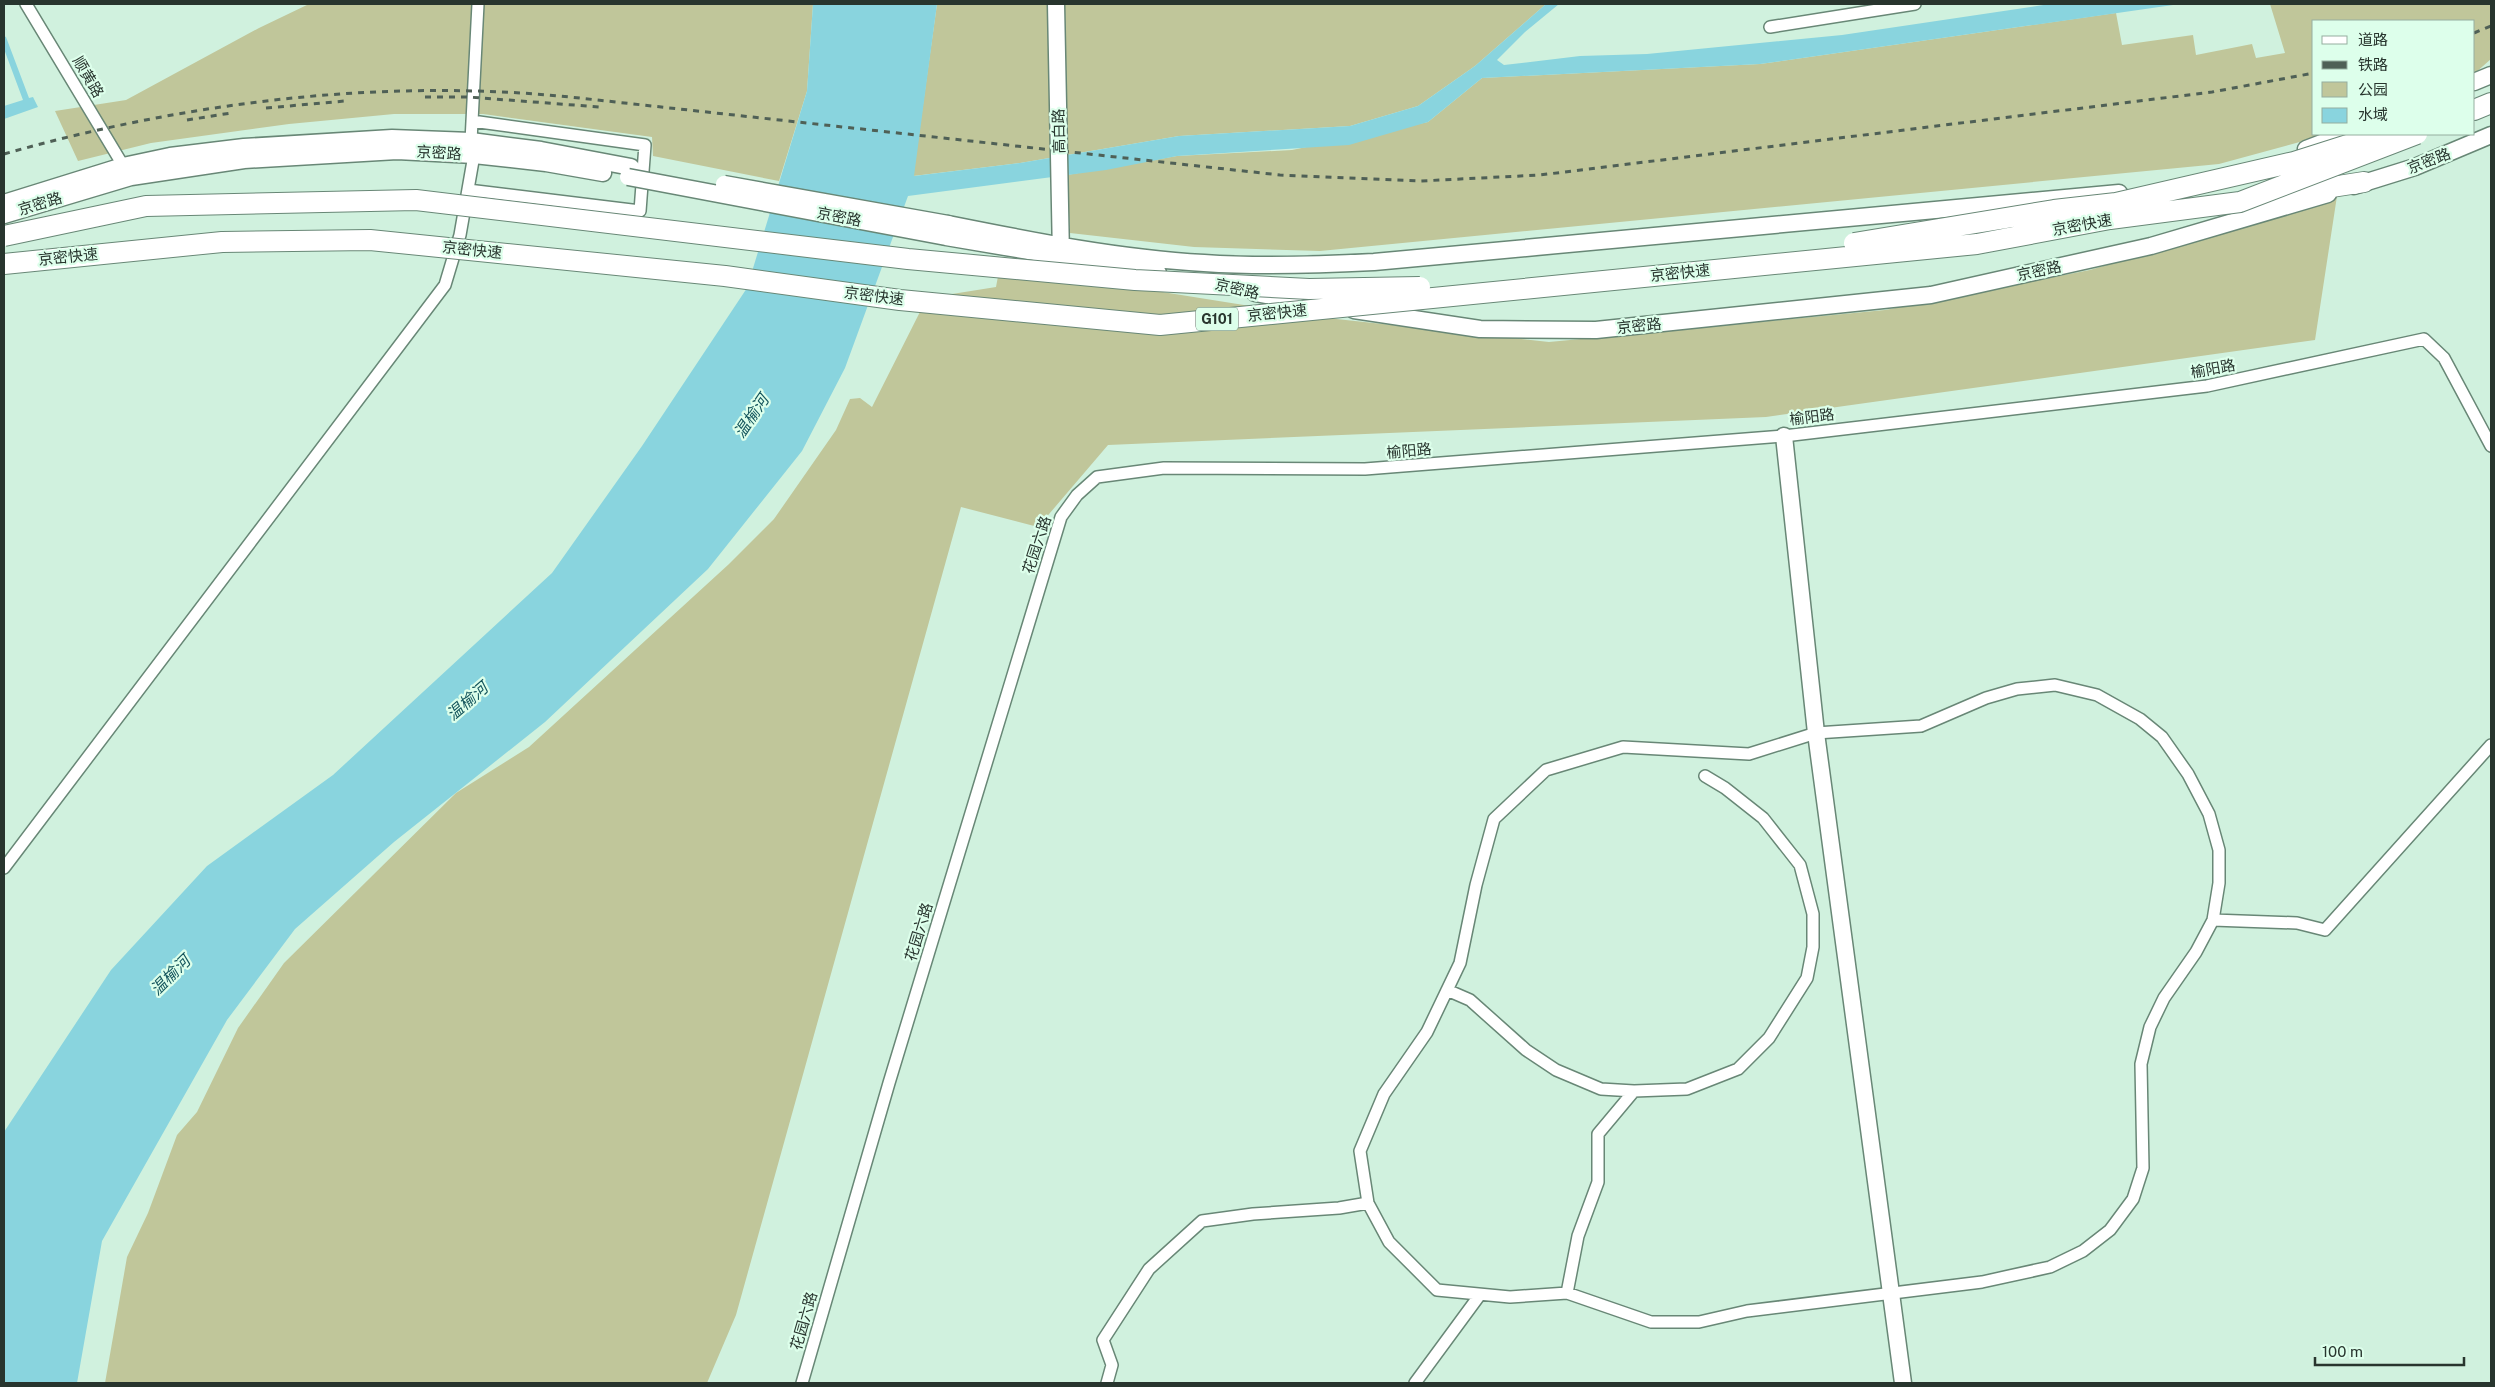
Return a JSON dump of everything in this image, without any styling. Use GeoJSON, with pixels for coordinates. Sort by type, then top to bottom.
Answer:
{"type":"FeatureCollection","features":[{"type":"Feature","properties":{"kind":"highway"},"geometry":{"type":"LineString","coordinates":[[2475,98],[2491,91]]}},
{"type":"Feature","properties":{"kind":"highway"},"geometry":{"type":"LineString","coordinates":[[2475,110],[2491,103]]}},
{"type":"Feature","properties":{"kind":"highway","name":"京密快速"},"geometry":{"type":"LineString","coordinates":[[4,236],[146,206],[416,200],[898,258],[1135,280],[1308,289],[1471,286],[1663,272],[2054,210],[2116,203],[2272,164],[2294,162],[2379,135]]}},
{"type":"Feature","properties":{"kind":"highway","name":"京密快速"},"geometry":{"type":"LineString","coordinates":[[4,264],[222,242],[370,240],[725,276],[900,300],[1160,325],[1977,244],[2110,219],[2240,202],[2414,135]]}},
{"type":"Feature","properties":{"kind":"highway"},"geometry":{"type":"LineString","coordinates":[[2240,202],[2364,182]]}},
{"type":"Feature","properties":{"kind":"main road","name":"高白路"},"geometry":{"type":"LineString","coordinates":[[1056,4],[1062,252]]}},
{"type":"Feature","properties":{"kind":"main road"},"geometry":{"type":"LineString","coordinates":[[2475,82],[2491,75]]}},
{"type":"Feature","properties":{"kind":"main road","name":"京密路"},"geometry":{"type":"LineString","coordinates":[[1062,252],[1282,267],[1374,262],[2132,192],[2272,164],[2343,135]]}},
{"type":"Feature","properties":{"kind":"main road","name":"京密路"},"geometry":{"type":"LineString","coordinates":[[4,203],[127,172],[244,160],[472,148],[541,150],[630,172],[1062,252],[1201,280],[1277,298],[1480,329],[1596,330],[1930,295],[2151,246],[2415,167],[2491,135]]}},
{"type":"Feature","properties":{"kind":"main road","name":"京密路"},"geometry":{"type":"LineString","coordinates":[[4,215],[127,172]]}},
{"type":"Feature","properties":{"kind":"main road"},"geometry":{"type":"LineString","coordinates":[[1784,436],[1816,733],[1903,1383]]}},
{"type":"Feature","properties":{"kind":"street","name":"顺黄路"},"geometry":{"type":"LineString","coordinates":[[26,4],[127,172]]}},
{"type":"Feature","properties":{"kind":"street"},"geometry":{"type":"LineString","coordinates":[[4,868],[446,285],[460,235],[468,190],[472,148],[478,4]]}},
{"type":"Feature","properties":{"kind":"street"},"geometry":{"type":"LineString","coordinates":[[1770,27],[1915,4]]}},
{"type":"Feature","properties":{"kind":"street"},"geometry":{"type":"LineString","coordinates":[[468,190],[640,211],[645,145],[472,121]]}},
{"type":"Feature","properties":{"kind":"street","name":"榆阳路"},"geometry":{"type":"LineString","coordinates":[[1077,495],[1097,477],[1164,468],[1365,469],[1784,436],[2207,386],[2424,339],[2444,358],[2491,446]]}},
{"type":"Feature","properties":{"kind":"street","name":"花园六路"},"geometry":{"type":"LineString","coordinates":[[802,1383],[889,1083],[1061,517],[1077,495]]}},
{"type":"Feature","properties":{"kind":"street"},"geometry":{"type":"LineString","coordinates":[[2055,685],[2097,695],[2140,720],[2162,738],[2188,774],[2209,814],[2219,850],[2219,883],[2213,920],[2196,952],[2164,998],[2150,1027],[2141,1064],[2143,1168],[2133,1199],[2110,1230],[2083,1251],[2050,1267],[1982,1282],[1747,1311],[1699,1322],[1651,1322],[1567,1293],[1510,1296],[1438,1290],[1389,1242],[1368,1203],[1360,1151],[1384,1094],[1427,1032],[1460,962],[1476,884],[1494,819],[1546,770],[1623,747],[1749,754],[1816,733],[1921,726],[1986,698],[2017,689],[2055,685]]}},
{"type":"Feature","properties":{"kind":"street"},"geometry":{"type":"LineString","coordinates":[[2213,920],[2296,924],[2325,930],[2491,745]]}},
{"type":"Feature","properties":{"kind":"street"},"geometry":{"type":"LineString","coordinates":[[1447,990],[1470,1000],[1526,1050],[1556,1070],[1601,1089],[1634,1092],[1687,1089],[1738,1069],[1769,1038],[1807,978],[1813,947],[1813,914],[1800,865],[1763,818],[1725,788],[1705,776]]}},
{"type":"Feature","properties":{"kind":"street"},"geometry":{"type":"LineString","coordinates":[[1567,1293],[1578,1236],[1598,1182],[1598,1134],[1634,1092]]}},
{"type":"Feature","properties":{"kind":"street"},"geometry":{"type":"LineString","coordinates":[[1107,1383],[1112,1365],[1103,1340],[1149,1269],[1202,1221],[1368,1203]]}},
{"type":"Feature","properties":{"kind":"street"},"geometry":{"type":"LineString","coordinates":[[1415,1383],[1479,1296]]}},
{"type":"Feature","properties":{"kind":"green space"},"geometry":{"type":"Polygon","coordinates":[[[309,4],[813,4],[807,91],[779,181],[653,156],[652,137],[483,114],[394,114],[289,124],[151,143],[78,161],[55,111],[126,100],[259,28],[309,4]]]}},
{"type":"Feature","properties":{"kind":"green space"},"geometry":{"type":"Polygon","coordinates":[[[937,4],[1546,4],[1475,66],[1418,106],[1350,126],[1179,136],[1020,163],[913,176],[937,4]]]}},
{"type":"Feature","properties":{"kind":"green space"},"geometry":{"type":"Polygon","coordinates":[[[2270,4],[2491,4],[2491,59],[2475,73],[2475,20],[2312,20],[2312,135],[2325,135],[2219,164],[1320,251],[1194,247],[1070,233],[1067,175],[1177,156],[1292,150],[1428,122],[1482,78],[1760,64],[2116,13],[2122,45],[2193,35],[2196,55],[2252,44],[2256,58],[2285,53],[2270,4]]]}},
{"type":"Feature","properties":{"kind":"green space"},"geometry":{"type":"Polygon","coordinates":[[[2337,196],[2315,340],[1766,417],[1108,445],[1038,527],[961,507],[736,1315],[707,1383],[105,1383],[127,1257],[148,1213],[177,1135],[197,1112],[238,1028],[284,963],[456,793],[529,747],[729,564],[774,519],[836,430],[850,399],[860,398],[872,407],[927,298],[996,287],[999,271],[1131,287],[1318,317],[1549,342],[1885,310],[2090,270],[2337,196]]]}},
{"type":"Feature","properties":{"kind":"water","name":"温榆河"},"geometry":{"type":"Polygon","coordinates":[[[813,4],[937,4],[914,176],[1020,163],[1179,136],[1350,126],[1418,106],[1475,66],[1546,4],[1559,4],[1525,32],[1497,60],[1504,65],[1580,56],[1647,54],[1842,35],[2050,4],[2180,4],[1760,64],[1482,78],[1428,122],[1349,145],[1177,156],[1106,170],[908,196],[845,368],[802,451],[708,569],[545,722],[394,842],[295,929],[227,1020],[102,1241],[77,1383],[4,1383],[4,1132],[111,970],[207,866],[333,775],[552,573],[642,446],[747,288],[807,91],[813,4]]]}},
{"type":"Feature","properties":{"kind":"water"},"geometry":{"type":"Polygon","coordinates":[[[4,36],[29,98],[33,97],[38,107],[4,119],[4,106],[23,100],[4,49],[4,36]]]}},
{"type":"Feature","properties":{"kind":"railway"},"geometry":{"type":"LineString","coordinates":[[2475,33],[2491,26]]}},
{"type":"Feature","properties":{"kind":"railway"},"geometry":{"type":"LineString","coordinates":[[4,154],[143,120],[285,99],[356,93],[499,92],[570,97],[1280,175],[1421,181],[1540,175],[2212,92],[2312,73]]}},
{"type":"Feature","properties":{"kind":"railway"},"geometry":{"type":"LineString","coordinates":[[425,97],[468,97],[600,107]]}},
{"type":"Feature","properties":{"kind":"railway"},"geometry":{"type":"LineString","coordinates":[[266,108],[345,101]]}},
{"type":"Feature","properties":{"kind":"railway"},"geometry":{"type":"LineString","coordinates":[[187,120],[231,113]]}}]}
